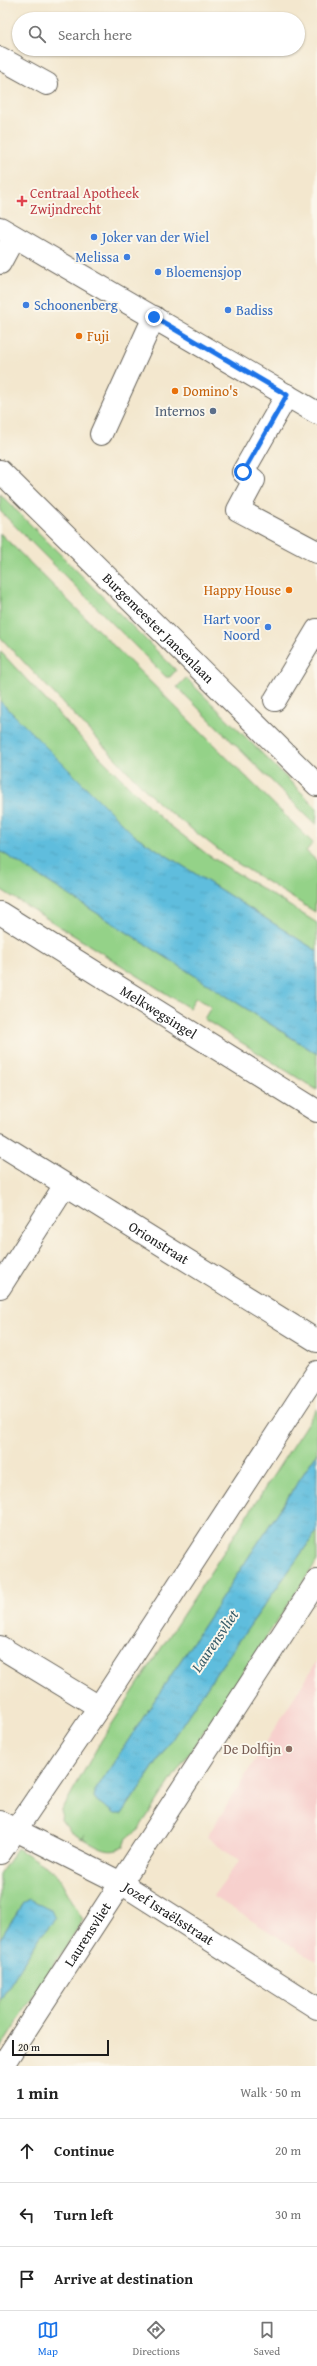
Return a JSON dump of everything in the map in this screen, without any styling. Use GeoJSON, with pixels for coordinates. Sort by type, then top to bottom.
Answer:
{"type":"FeatureCollection","features":[{"type":"Feature","properties":{"kind":"street"},"geometry":{"type":"LineString","coordinates":[[0,58],[47,84]]}},
{"type":"Feature","properties":{"kind":"street"},"geometry":{"type":"LineString","coordinates":[[0,262],[7,233],[317,412]]}},
{"type":"Feature","properties":{"kind":"street"},"geometry":{"type":"LineString","coordinates":[[101,434],[154,317]]}},
{"type":"Feature","properties":{"kind":"street"},"geometry":{"type":"LineString","coordinates":[[287,395],[243,472],[254,480],[238,510],[317,552]]}},
{"type":"Feature","properties":{"kind":"street","name":"Burgemeester Jansenlaan"},"geometry":{"type":"LineString","coordinates":[[0,471],[317,785]]}},
{"type":"Feature","properties":{"kind":"street"},"geometry":{"type":"LineString","coordinates":[[275,700],[317,630]]}},
{"type":"Feature","properties":{"kind":"street","name":"Melkwegsingel"},"geometry":{"type":"LineString","coordinates":[[0,912],[317,1111]]}},
{"type":"Feature","properties":{"kind":"street","name":"Orionstraat"},"geometry":{"type":"LineString","coordinates":[[0,1144],[317,1341]]}},
{"type":"Feature","properties":{"kind":"street"},"geometry":{"type":"LineString","coordinates":[[0,1287],[65,1185]]}},
{"type":"Feature","properties":{"kind":"street"},"geometry":{"type":"LineString","coordinates":[[0,1853],[7,1827],[99,1707],[317,1372]]}},
{"type":"Feature","properties":{"kind":"street","name":"Laurensvliet"},"geometry":{"type":"LineString","coordinates":[[2,2066],[317,1581]]}},
{"type":"Feature","properties":{"kind":"street"},"geometry":{"type":"LineString","coordinates":[[0,1646],[99,1707]]}},
{"type":"Feature","properties":{"kind":"street","name":"Jozef Israëlsstraat"},"geometry":{"type":"LineString","coordinates":[[7,1827],[121,1883],[317,2008]]}},
{"type":"Feature","properties":{"kind":"shaded area","name":"De Dolfijn"},"geometry":{"type":"Polygon","coordinates":[[[317,1661],[317,1962],[213,1896],[240,1860],[207,1837],[317,1661]]]}},
{"type":"Feature","properties":{"kind":"green space"},"geometry":{"type":"Polygon","coordinates":[[[0,494],[176,670],[170,677],[166,677],[0,511],[0,494]]]}},
{"type":"Feature","properties":{"kind":"green space"},"geometry":{"type":"Polygon","coordinates":[[[0,533],[313,843],[306,851],[317,861],[315,912],[229,858],[158,803],[0,637],[0,533]]]}},
{"type":"Feature","properties":{"kind":"green space"},"geometry":{"type":"Polygon","coordinates":[[[0,651],[81,738],[163,820],[208,855],[317,923],[317,951],[134,835],[0,701],[0,651]]]}},
{"type":"Feature","properties":{"kind":"green space"},"geometry":{"type":"Polygon","coordinates":[[[186,678],[317,808],[316,825],[177,687],[186,678]]]}},
{"type":"Feature","properties":{"kind":"green space"},"geometry":{"type":"Polygon","coordinates":[[[0,851],[317,1054],[317,1090],[204,1019],[211,1007],[196,997],[189,1008],[0,889],[0,851]]]}},
{"type":"Feature","properties":{"kind":"green space"},"geometry":{"type":"Polygon","coordinates":[[[317,1408],[317,1453],[95,1791],[95,1799],[122,1814],[217,1672],[317,1531],[317,1561],[138,1830],[127,1838],[124,1847],[118,1850],[108,1851],[83,1839],[84,1835],[82,1839],[71,1832],[61,1820],[62,1810],[101,1741],[317,1408]]]}},
{"type":"Feature","properties":{"kind":"green space"},"geometry":{"type":"Polygon","coordinates":[[[17,1848],[57,1874],[83,1920],[0,2048],[0,2000],[40,1937],[55,1919],[30,1899],[23,1903],[0,1939],[0,1874],[17,1848]]]}},
{"type":"Feature","properties":{"kind":"water"},"geometry":{"type":"Polygon","coordinates":[[[0,701],[134,835],[317,951],[317,1054],[0,851],[0,701]]]}},
{"type":"Feature","properties":{"kind":"water"},"geometry":{"type":"Polygon","coordinates":[[[317,1453],[317,1531],[217,1672],[122,1814],[115,1814],[94,1799],[95,1791],[317,1453]]]}},
{"type":"Feature","properties":{"kind":"water"},"geometry":{"type":"Polygon","coordinates":[[[30,1899],[51,1910],[55,1919],[40,1937],[0,2000],[0,1939],[23,1903],[30,1899]]]}},
{"type":"Feature","properties":{"kind":"place","name":"Centraal Apotheek Zwijndrecht"},"geometry":{"type":"Point","coordinates":[22,201]}},
{"type":"Feature","properties":{"kind":"place","name":"Joker van der Wiel"},"geometry":{"type":"Point","coordinates":[94,237]}},
{"type":"Feature","properties":{"kind":"place","name":"Melissa"},"geometry":{"type":"Point","coordinates":[127,257]}},
{"type":"Feature","properties":{"kind":"place","name":"Bloemensjop"},"geometry":{"type":"Point","coordinates":[158,272]}},
{"type":"Feature","properties":{"kind":"place","name":"Schoonenberg"},"geometry":{"type":"Point","coordinates":[26,305]}},
{"type":"Feature","properties":{"kind":"place","name":"Badiss"},"geometry":{"type":"Point","coordinates":[228,310]}},
{"type":"Feature","properties":{"kind":"place","name":"Fuji"},"geometry":{"type":"Point","coordinates":[79,336]}},
{"type":"Feature","properties":{"kind":"place","name":"Domino's"},"geometry":{"type":"Point","coordinates":[175,391]}},
{"type":"Feature","properties":{"kind":"place","name":"Internos"},"geometry":{"type":"Point","coordinates":[213,411]}},
{"type":"Feature","properties":{"kind":"place","name":"Happy House"},"geometry":{"type":"Point","coordinates":[289,590]}},
{"type":"Feature","properties":{"kind":"place","name":"Hart voor Noord"},"geometry":{"type":"Point","coordinates":[268,627]}},
{"type":"Feature","properties":{"kind":"place","name":"De Dolfijn"},"geometry":{"type":"Point","coordinates":[289,1749]}},
{"type":"Feature","properties":{"kind":"route"},"geometry":{"type":"LineString","coordinates":[[154,317],[287,395],[243,472]]}}]}
